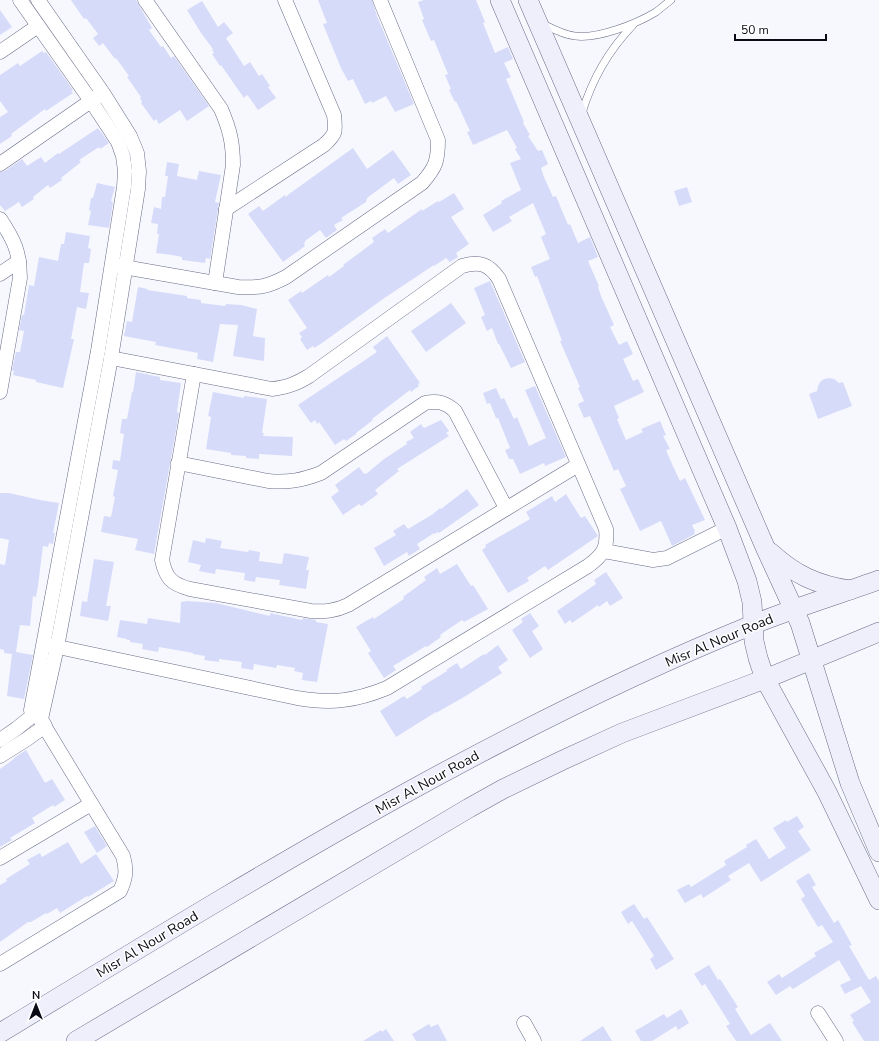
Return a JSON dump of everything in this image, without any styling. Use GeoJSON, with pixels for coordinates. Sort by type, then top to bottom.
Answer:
{"type":"FeatureCollection","features":[{"type":"Feature","properties":{"kind":"street"},"geometry":{"type":"LineString","coordinates":[[20,0],[118,142],[123,156],[125,171],[111,358],[50,646],[31,710],[36,713],[45,726]]}},
{"type":"Feature","properties":{"kind":"street"},"geometry":{"type":"LineString","coordinates":[[0,964],[120,891],[125,880],[126,868],[122,856],[41,719],[50,646],[98,351],[138,189],[140,170],[137,153],[130,136],[103,93],[38,0]]}},
{"type":"Feature","properties":{"kind":"street"},"geometry":{"type":"LineString","coordinates":[[145,0],[221,109],[229,127],[233,146],[233,165],[215,283]]}},
{"type":"Feature","properties":{"kind":"street"},"geometry":{"type":"LineString","coordinates":[[226,209],[324,145],[334,136],[336,127],[334,115],[285,0]]}},
{"type":"Feature","properties":{"kind":"street"},"geometry":{"type":"LineString","coordinates":[[119,267],[255,288],[271,285],[286,277],[422,183],[433,171],[438,156],[438,140],[380,0]]}},
{"type":"Feature","properties":{"kind":"street"},"geometry":{"type":"LineString","coordinates":[[500,0],[727,528],[747,580],[752,602],[755,647],[765,679],[827,792],[879,900]]}},
{"type":"Feature","properties":{"kind":"street"},"geometry":{"type":"LineString","coordinates":[[528,0],[765,548],[806,638],[811,659],[850,783],[879,852]]}},
{"type":"Feature","properties":{"kind":"street"},"geometry":{"type":"LineString","coordinates":[[0,52],[38,26]]}},
{"type":"Feature","properties":{"kind":"street"},"geometry":{"type":"LineString","coordinates":[[0,164],[103,93]]}},
{"type":"Feature","properties":{"kind":"street"},"geometry":{"type":"LineString","coordinates":[[0,219],[12,236],[19,261],[20,278],[0,392]]}},
{"type":"Feature","properties":{"kind":"street"},"geometry":{"type":"LineString","coordinates":[[0,274],[19,261]]}},
{"type":"Feature","properties":{"kind":"street"},"geometry":{"type":"LineString","coordinates":[[50,646],[315,702],[352,700],[387,688],[588,566],[604,551],[607,540],[606,529],[499,279],[493,270],[484,265],[473,263],[462,266],[309,376],[285,388],[272,389],[111,358]]}},
{"type":"Feature","properties":{"kind":"street"},"geometry":{"type":"LineString","coordinates":[[194,374],[162,560],[164,571],[170,580],[179,586],[190,589],[311,611],[337,611],[578,465]]}},
{"type":"Feature","properties":{"kind":"street"},"geometry":{"type":"LineString","coordinates":[[178,463],[268,481],[296,481],[309,478],[321,472],[425,403],[433,401],[441,402],[455,411],[506,508]]}},
{"type":"Feature","properties":{"kind":"street"},"geometry":{"type":"LineString","coordinates":[[604,551],[653,560],[667,558],[727,528]]}},
{"type":"Feature","properties":{"kind":"street"},"geometry":{"type":"LineString","coordinates":[[765,548],[784,566],[802,576],[833,587],[850,590]]}},
{"type":"Feature","properties":{"kind":"street","name":"Misr Al Nour Road"},"geometry":{"type":"LineString","coordinates":[[0,1033],[222,898],[418,786],[557,714],[633,677],[754,624],[879,580]]}},
{"type":"Feature","properties":{"kind":"street"},"geometry":{"type":"LineString","coordinates":[[76,1041],[503,789],[622,733],[765,679],[879,632]]}},
{"type":"Feature","properties":{"kind":"street"},"geometry":{"type":"LineString","coordinates":[[0,740],[36,713]]}},
{"type":"Feature","properties":{"kind":"street"},"geometry":{"type":"LineString","coordinates":[[0,756],[45,726]]}},
{"type":"Feature","properties":{"kind":"street"},"geometry":{"type":"LineString","coordinates":[[0,858],[91,804]]}},
{"type":"Feature","properties":{"kind":"street"},"geometry":{"type":"LineString","coordinates":[[818,1012],[836,1041]]}},
{"type":"Feature","properties":{"kind":"street"},"geometry":{"type":"LineString","coordinates":[[524,1023],[534,1041]]}},
{"type":"Feature","properties":{"kind":"lane"},"geometry":{"type":"LineString","coordinates":[[536,20],[555,30],[574,36],[595,35],[635,23],[656,12],[671,0]]}},
{"type":"Feature","properties":{"kind":"lane"},"geometry":{"type":"LineString","coordinates":[[580,120],[586,98],[595,77],[619,39],[635,23]]}},
{"type":"Feature","properties":{"kind":"building"},"geometry":{"type":"Polygon","coordinates":[[[71,0],[136,0],[152,28],[149,30],[171,58],[174,56],[209,106],[187,121],[180,110],[159,124],[156,119],[154,121],[141,103],[141,97],[127,77],[129,76],[103,43],[99,46],[93,38],[98,34],[86,18],[84,19],[71,0]]]}},
{"type":"Feature","properties":{"kind":"building"},"geometry":{"type":"Polygon","coordinates":[[[318,0],[372,0],[377,16],[414,104],[395,112],[386,96],[372,103],[371,101],[365,104],[353,79],[348,81],[341,68],[323,24],[327,23],[318,0]]]}},
{"type":"Feature","properties":{"kind":"building"},"geometry":{"type":"Polygon","coordinates":[[[424,0],[476,0],[495,53],[508,47],[513,59],[504,63],[511,77],[506,79],[524,122],[523,123],[530,135],[528,136],[538,151],[542,150],[548,164],[541,168],[544,177],[553,197],[556,196],[568,225],[570,224],[578,243],[590,237],[598,257],[588,261],[614,325],[610,327],[619,345],[627,341],[633,354],[623,359],[633,381],[638,379],[644,392],[614,406],[619,418],[617,419],[626,440],[643,432],[641,429],[660,421],[666,435],[663,436],[670,449],[666,450],[672,464],[680,481],[685,478],[705,520],[692,525],[695,534],[672,546],[661,521],[640,531],[620,489],[626,486],[618,469],[614,471],[590,416],[584,418],[578,404],[584,401],[578,388],[580,387],[560,341],[562,341],[537,276],[535,277],[531,267],[550,259],[541,237],[546,234],[533,203],[509,217],[512,221],[493,232],[483,215],[502,203],[501,201],[521,190],[510,163],[521,159],[507,130],[473,145],[467,132],[470,131],[456,101],[455,102],[449,90],[451,89],[445,75],[448,74],[434,40],[431,41],[422,20],[424,19],[418,2],[424,0]]]}},
{"type":"Feature","properties":{"kind":"building"},"geometry":{"type":"Polygon","coordinates":[[[202,1],[218,27],[224,22],[233,33],[226,38],[244,66],[250,62],[259,76],[262,74],[270,86],[268,87],[276,98],[258,110],[247,95],[244,98],[221,65],[220,66],[212,54],[214,53],[212,50],[213,49],[187,10],[202,1]]]}},
{"type":"Feature","properties":{"kind":"building"},"geometry":{"type":"Polygon","coordinates":[[[0,10],[12,27],[0,35],[0,10]]]}},
{"type":"Feature","properties":{"kind":"building"},"geometry":{"type":"Polygon","coordinates":[[[42,51],[44,53],[46,52],[73,90],[71,91],[73,93],[46,111],[45,109],[0,144],[0,117],[8,112],[0,101],[0,75],[18,63],[20,66],[42,51]]]}},
{"type":"Feature","properties":{"kind":"building"},"geometry":{"type":"Polygon","coordinates":[[[98,128],[109,143],[100,149],[99,147],[79,160],[81,162],[61,178],[62,180],[50,188],[48,185],[33,197],[34,199],[22,207],[19,202],[5,211],[0,205],[0,172],[5,171],[22,159],[27,166],[41,157],[45,163],[98,128]]]}},
{"type":"Feature","properties":{"kind":"building"},"geometry":{"type":"Polygon","coordinates":[[[353,148],[367,169],[393,150],[411,175],[398,184],[394,178],[367,198],[366,202],[341,218],[343,220],[334,225],[337,230],[326,238],[320,230],[305,241],[305,246],[283,262],[248,214],[259,206],[263,211],[285,195],[286,197],[353,148]]]}},
{"type":"Feature","properties":{"kind":"building"},"geometry":{"type":"Polygon","coordinates":[[[167,162],[179,164],[177,176],[197,180],[199,171],[221,175],[215,202],[219,203],[210,259],[206,258],[205,263],[182,260],[182,257],[156,253],[159,234],[157,234],[158,224],[151,223],[154,207],[161,209],[162,197],[165,197],[168,176],[165,176],[167,162]]]}},
{"type":"Feature","properties":{"kind":"building"},"geometry":{"type":"Polygon","coordinates":[[[97,183],[115,187],[111,201],[113,202],[109,228],[88,225],[91,211],[89,210],[91,198],[93,198],[97,183]]]}},
{"type":"Feature","properties":{"kind":"building"},"geometry":{"type":"Polygon","coordinates":[[[687,187],[692,202],[679,206],[674,191],[687,187]]]}},
{"type":"Feature","properties":{"kind":"building"},"geometry":{"type":"Polygon","coordinates":[[[454,193],[464,209],[451,217],[469,244],[456,253],[458,257],[450,262],[446,258],[434,265],[383,299],[322,343],[307,350],[300,339],[302,337],[299,333],[307,328],[288,300],[301,291],[302,293],[328,275],[329,277],[374,242],[372,238],[385,229],[388,233],[422,209],[422,211],[454,193]]]}},
{"type":"Feature","properties":{"kind":"building"},"geometry":{"type":"Polygon","coordinates":[[[66,232],[90,236],[88,248],[91,249],[89,263],[84,263],[80,292],[89,293],[86,309],[77,307],[71,339],[74,339],[63,388],[13,375],[14,371],[12,370],[16,352],[20,352],[24,331],[19,330],[22,315],[24,315],[29,285],[34,286],[39,257],[58,261],[61,244],[64,244],[66,232]]]}},
{"type":"Feature","properties":{"kind":"building"},"geometry":{"type":"Polygon","coordinates":[[[490,281],[525,362],[511,368],[498,344],[492,328],[487,331],[481,317],[485,315],[474,288],[490,281]]]}},
{"type":"Feature","properties":{"kind":"building"},"geometry":{"type":"Polygon","coordinates":[[[138,287],[148,289],[147,290],[187,296],[187,298],[201,300],[201,303],[225,306],[226,304],[241,305],[257,309],[253,336],[265,338],[264,361],[233,356],[238,325],[220,324],[213,362],[197,359],[198,353],[155,345],[156,342],[124,336],[127,321],[132,322],[138,287]]]}},
{"type":"Feature","properties":{"kind":"building"},"geometry":{"type":"Polygon","coordinates":[[[451,303],[466,323],[426,352],[411,331],[451,303]]]}},
{"type":"Feature","properties":{"kind":"building"},"geometry":{"type":"Polygon","coordinates":[[[387,336],[420,383],[418,384],[419,386],[411,392],[410,390],[372,419],[373,420],[356,434],[346,441],[344,439],[335,445],[319,422],[317,424],[315,420],[311,423],[298,405],[377,352],[373,347],[387,336]]]}},
{"type":"Feature","properties":{"kind":"building"},"geometry":{"type":"Polygon","coordinates":[[[136,372],[160,377],[160,380],[181,383],[177,412],[179,413],[154,554],[135,550],[138,539],[101,532],[104,516],[111,517],[118,470],[112,469],[113,460],[120,461],[124,434],[120,433],[122,419],[127,419],[136,372]]]}},
{"type":"Feature","properties":{"kind":"building"},"geometry":{"type":"Polygon","coordinates":[[[829,378],[834,379],[839,383],[843,382],[852,406],[818,419],[809,394],[817,391],[820,382],[829,378]]]}},
{"type":"Feature","properties":{"kind":"building"},"geometry":{"type":"Polygon","coordinates":[[[535,386],[566,457],[545,466],[544,463],[520,474],[513,459],[509,459],[505,450],[510,448],[498,418],[496,418],[490,403],[487,404],[483,393],[496,388],[501,399],[504,398],[514,419],[517,417],[529,446],[546,438],[525,390],[535,386]]]}},
{"type":"Feature","properties":{"kind":"building"},"geometry":{"type":"Polygon","coordinates":[[[213,392],[244,398],[244,396],[267,399],[262,433],[264,433],[263,436],[293,437],[292,456],[259,454],[259,459],[246,458],[246,456],[231,455],[231,453],[206,449],[211,417],[208,416],[213,392]]]}},
{"type":"Feature","properties":{"kind":"building"},"geometry":{"type":"Polygon","coordinates":[[[441,420],[449,431],[446,433],[449,436],[397,469],[399,471],[375,490],[378,494],[363,505],[361,506],[359,504],[343,515],[331,497],[339,491],[335,485],[359,467],[364,474],[366,474],[384,459],[407,444],[406,442],[414,438],[410,432],[421,424],[424,428],[441,420]]]}},
{"type":"Feature","properties":{"kind":"building"},"geometry":{"type":"Polygon","coordinates":[[[467,489],[479,505],[439,533],[434,533],[417,544],[420,549],[409,556],[407,552],[384,566],[374,548],[396,535],[393,531],[404,524],[408,529],[440,508],[441,509],[467,489]]]}},
{"type":"Feature","properties":{"kind":"building"},"geometry":{"type":"Polygon","coordinates":[[[0,493],[9,493],[59,503],[53,533],[55,533],[53,544],[49,543],[48,547],[43,546],[36,597],[33,596],[30,626],[20,625],[16,652],[33,655],[24,699],[7,696],[12,654],[4,653],[4,650],[0,649],[0,564],[5,565],[9,540],[0,538],[0,493]]]}},
{"type":"Feature","properties":{"kind":"building"},"geometry":{"type":"Polygon","coordinates":[[[566,494],[581,518],[585,516],[598,536],[548,570],[545,566],[527,578],[529,581],[508,593],[482,550],[486,547],[485,545],[530,519],[526,512],[552,496],[555,502],[566,494]]]}},
{"type":"Feature","properties":{"kind":"building"},"geometry":{"type":"Polygon","coordinates":[[[206,538],[222,541],[220,548],[260,552],[259,561],[282,564],[284,553],[309,557],[306,570],[309,570],[306,589],[279,585],[280,580],[256,577],[255,582],[244,580],[245,573],[216,569],[215,574],[199,571],[201,565],[188,562],[193,540],[205,543],[206,538]]]}},
{"type":"Feature","properties":{"kind":"building"},"geometry":{"type":"Polygon","coordinates":[[[94,559],[114,562],[106,606],[111,606],[108,621],[80,616],[82,601],[87,602],[94,559]]]}},
{"type":"Feature","properties":{"kind":"building"},"geometry":{"type":"Polygon","coordinates":[[[457,564],[471,586],[473,585],[488,609],[464,622],[462,620],[440,635],[441,637],[427,647],[426,646],[393,666],[396,670],[384,678],[368,653],[371,651],[356,627],[373,617],[374,619],[404,599],[403,597],[426,580],[424,577],[437,568],[440,574],[457,564]]]}},
{"type":"Feature","properties":{"kind":"building"},"geometry":{"type":"Polygon","coordinates":[[[606,572],[623,598],[610,606],[607,601],[599,607],[598,605],[572,623],[570,620],[565,624],[557,611],[596,584],[594,580],[606,572]]]}},
{"type":"Feature","properties":{"kind":"building"},"geometry":{"type":"Polygon","coordinates":[[[181,602],[216,603],[270,616],[270,613],[302,620],[303,618],[316,620],[316,622],[328,624],[317,682],[302,680],[303,673],[294,671],[295,668],[277,665],[276,668],[254,664],[253,670],[241,668],[242,662],[219,659],[219,662],[204,660],[205,656],[159,647],[158,652],[142,649],[143,644],[130,642],[130,640],[117,637],[120,620],[147,624],[148,618],[180,623],[181,602]]]}},
{"type":"Feature","properties":{"kind":"building"},"geometry":{"type":"Polygon","coordinates":[[[530,613],[539,626],[532,631],[543,649],[530,658],[512,630],[523,622],[521,619],[530,613]]]}},
{"type":"Feature","properties":{"kind":"building"},"geometry":{"type":"Polygon","coordinates":[[[498,645],[508,660],[498,667],[502,673],[396,737],[380,711],[404,696],[407,699],[422,689],[421,687],[457,663],[461,669],[484,654],[485,655],[498,645]]]}},
{"type":"Feature","properties":{"kind":"building"},"geometry":{"type":"Polygon","coordinates":[[[26,750],[45,783],[52,779],[65,800],[54,807],[53,805],[32,818],[35,823],[10,838],[12,840],[0,847],[0,769],[26,750]]]}},
{"type":"Feature","properties":{"kind":"building"},"geometry":{"type":"Polygon","coordinates":[[[797,816],[804,827],[798,831],[811,850],[761,882],[749,863],[728,876],[731,880],[703,898],[701,894],[685,903],[677,890],[689,884],[691,887],[726,865],[724,861],[747,847],[746,845],[756,839],[769,859],[786,848],[773,828],[786,820],[787,822],[797,816]]]}},
{"type":"Feature","properties":{"kind":"building"},"geometry":{"type":"Polygon","coordinates":[[[95,826],[107,846],[97,853],[84,832],[95,826]]]}},
{"type":"Feature","properties":{"kind":"building"},"geometry":{"type":"Polygon","coordinates":[[[68,842],[81,864],[96,854],[114,881],[60,913],[57,908],[31,922],[28,922],[0,942],[0,885],[7,881],[6,879],[30,864],[27,860],[40,853],[42,857],[68,842]]]}},
{"type":"Feature","properties":{"kind":"building"},"geometry":{"type":"Polygon","coordinates":[[[809,873],[816,885],[812,887],[834,923],[838,920],[852,945],[849,946],[869,980],[876,976],[879,981],[879,1041],[864,1041],[852,1022],[854,1021],[850,1015],[871,1002],[861,986],[845,994],[840,985],[851,980],[839,960],[793,989],[790,986],[776,995],[767,982],[779,974],[782,978],[816,956],[814,953],[833,942],[822,925],[818,927],[801,899],[805,896],[796,881],[809,873]]]}},
{"type":"Feature","properties":{"kind":"building"},"geometry":{"type":"Polygon","coordinates":[[[634,904],[644,919],[647,917],[674,959],[656,970],[650,959],[654,956],[632,921],[628,924],[621,912],[634,904]]]}},
{"type":"Feature","properties":{"kind":"building"},"geometry":{"type":"Polygon","coordinates":[[[709,965],[738,1007],[735,1009],[751,1035],[770,1023],[782,1041],[736,1041],[726,1026],[730,1024],[705,984],[702,986],[694,974],[709,965]]]}},
{"type":"Feature","properties":{"kind":"building"},"geometry":{"type":"Polygon","coordinates":[[[681,1009],[689,1023],[678,1030],[676,1026],[652,1041],[641,1041],[635,1031],[664,1014],[667,1018],[681,1009]]]}},
{"type":"Feature","properties":{"kind":"building"},"geometry":{"type":"Polygon","coordinates":[[[429,1024],[431,1027],[438,1024],[447,1041],[416,1041],[412,1034],[429,1024]]]}},
{"type":"Feature","properties":{"kind":"building"},"geometry":{"type":"Polygon","coordinates":[[[603,1026],[612,1041],[580,1041],[603,1026]]]}},
{"type":"Feature","properties":{"kind":"building"},"geometry":{"type":"Polygon","coordinates":[[[386,1029],[394,1041],[363,1041],[381,1030],[382,1032],[386,1029]]]}}]}
